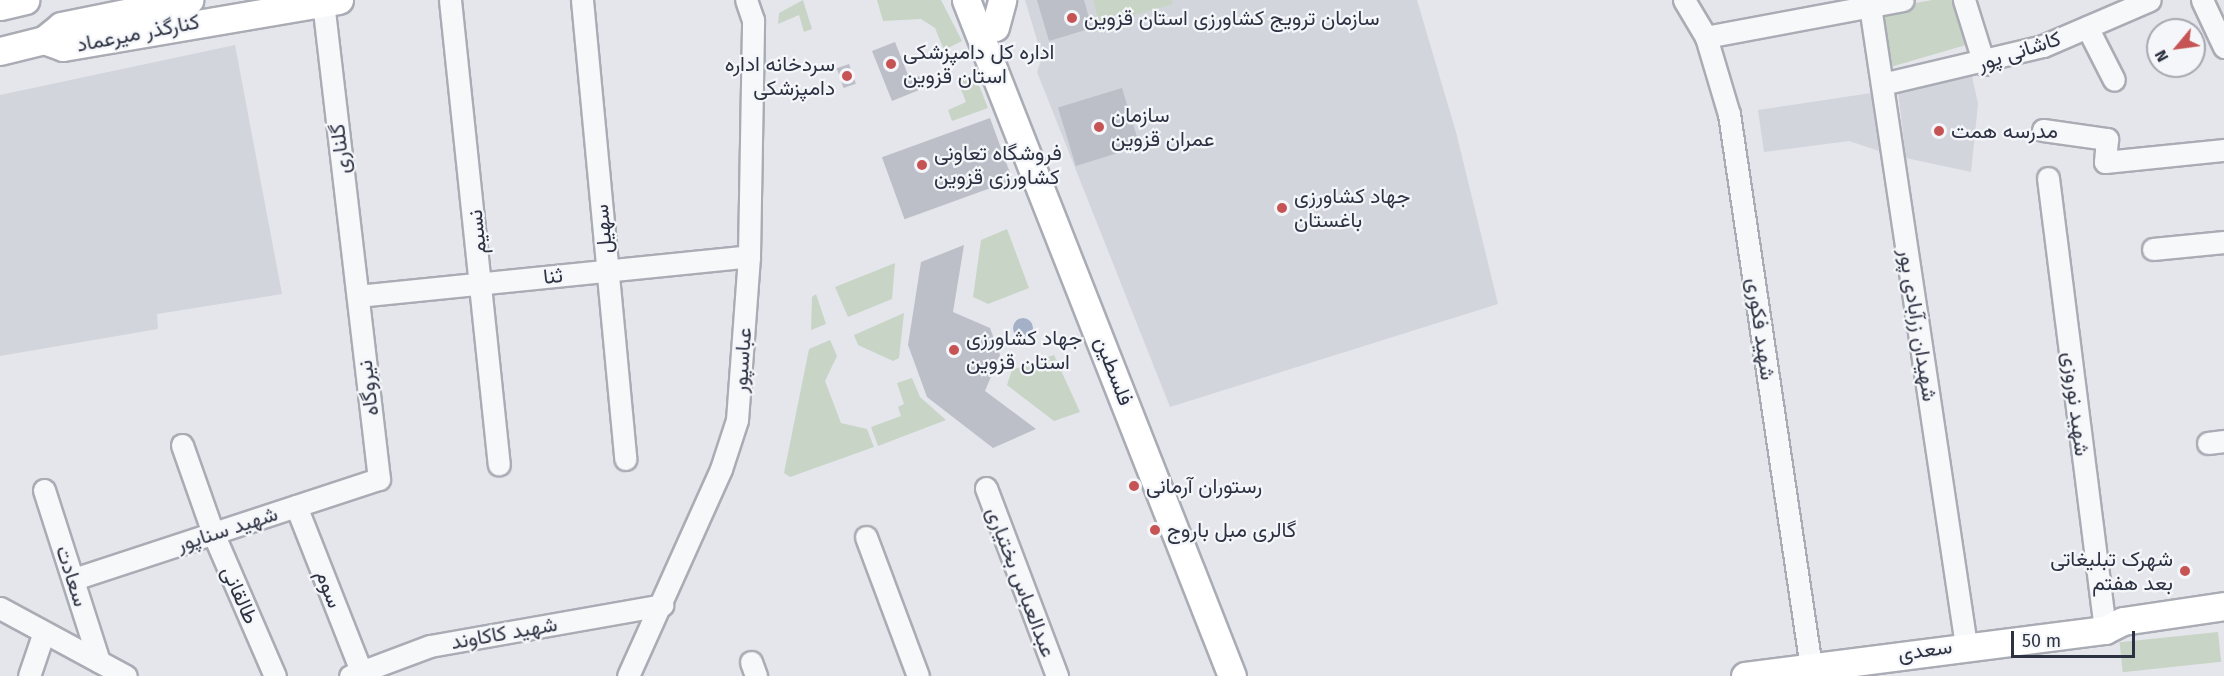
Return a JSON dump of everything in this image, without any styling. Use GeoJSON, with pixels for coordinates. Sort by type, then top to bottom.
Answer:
{"type":"FeatureCollection","features":[{"type":"Feature","properties":{"kind":"main road"},"geometry":{"type":"LineString","coordinates":[[0,6],[24,0]]}},
{"type":"Feature","properties":{"kind":"main road"},"geometry":{"type":"LineString","coordinates":[[0,51],[44,40],[61,26],[189,0]]}},
{"type":"Feature","properties":{"kind":"main road","name":"فلسطین"},"geometry":{"type":"LineString","coordinates":[[971,0],[995,27],[1238,674]]}},
{"type":"Feature","properties":{"kind":"main road","name":"فلسطین"},"geometry":{"type":"LineString","coordinates":[[971,0],[1238,674]]}},
{"type":"Feature","properties":{"kind":"main road"},"geometry":{"type":"LineString","coordinates":[[995,27],[1002,0]]}},
{"type":"Feature","properties":{"kind":"main road","name":"کنارگذر میرعماد"},"geometry":{"type":"LineString","coordinates":[[44,40],[63,47],[331,1]]}},
{"type":"Feature","properties":{"kind":"main road","name":"سعدی"},"geometry":{"type":"LineString","coordinates":[[1750,676],[1810,667],[1859,668],[1966,645],[2105,630],[2123,621],[2224,606]]}},
{"type":"Feature","properties":{"kind":"main road","name":"سعدی"},"geometry":{"type":"LineString","coordinates":[[2105,630],[2127,636],[2224,621]]}},
{"type":"Feature","properties":{"kind":"street","name":"نسیم"},"geometry":{"type":"LineString","coordinates":[[450,0],[482,284],[499,464]]}},
{"type":"Feature","properties":{"kind":"street","name":"سهیل"},"geometry":{"type":"LineString","coordinates":[[582,0],[625,459]]}},
{"type":"Feature","properties":{"kind":"street"},"geometry":{"type":"LineString","coordinates":[[746,0],[753,21]]}},
{"type":"Feature","properties":{"kind":"street"},"geometry":{"type":"LineString","coordinates":[[753,21],[762,0]]}},
{"type":"Feature","properties":{"kind":"street","name":"شهید فکوری"},"geometry":{"type":"LineString","coordinates":[[1684,0],[1706,37],[1729,114],[1810,667]]}},
{"type":"Feature","properties":{"kind":"street"},"geometry":{"type":"LineString","coordinates":[[1706,37],[1835,6],[1870,6],[1903,0]]}},
{"type":"Feature","properties":{"kind":"street"},"geometry":{"type":"LineString","coordinates":[[1964,0],[1984,64]]}},
{"type":"Feature","properties":{"kind":"street","name":"کاشانی پور"},"geometry":{"type":"LineString","coordinates":[[1882,84],[1984,64],[2087,27],[2150,0]]}},
{"type":"Feature","properties":{"kind":"street"},"geometry":{"type":"LineString","coordinates":[[2202,0],[2224,47]]}},
{"type":"Feature","properties":{"kind":"street","name":"گلناری"},"geometry":{"type":"LineString","coordinates":[[331,1],[358,296]]}},
{"type":"Feature","properties":{"kind":"street","name":"شهیدان زرآبادی پور"},"geometry":{"type":"LineString","coordinates":[[1870,6],[1966,645]]}},
{"type":"Feature","properties":{"kind":"street","name":"عباسپور"},"geometry":{"type":"LineString","coordinates":[[628,676],[722,468],[737,420],[749,256],[753,21]]}},
{"type":"Feature","properties":{"kind":"street"},"geometry":{"type":"LineString","coordinates":[[2087,27],[2114,80]]}},
{"type":"Feature","properties":{"kind":"street"},"geometry":{"type":"LineString","coordinates":[[2043,130],[2107,139],[2105,162],[2224,150]]}},
{"type":"Feature","properties":{"kind":"street","name":"شهید نوروزی"},"geometry":{"type":"LineString","coordinates":[[2048,178],[2105,630]]}},
{"type":"Feature","properties":{"kind":"street"},"geometry":{"type":"LineString","coordinates":[[2153,249],[2224,242]]}},
{"type":"Feature","properties":{"kind":"street","name":"ثنا"},"geometry":{"type":"LineString","coordinates":[[358,296],[749,256]]}},
{"type":"Feature","properties":{"kind":"street","name":"نیروگاه"},"geometry":{"type":"LineString","coordinates":[[358,296],[379,479]]}},
{"type":"Feature","properties":{"kind":"street","name":"طالقانی"},"geometry":{"type":"LineString","coordinates":[[182,445],[213,533],[275,676]]}},
{"type":"Feature","properties":{"kind":"street","name":"شهید سناپور"},"geometry":{"type":"LineString","coordinates":[[74,579],[379,479]]}},
{"type":"Feature","properties":{"kind":"street","name":"عبدالعباس بختیاری"},"geometry":{"type":"LineString","coordinates":[[986,488],[1057,676]]}},
{"type":"Feature","properties":{"kind":"street","name":"سعادت"},"geometry":{"type":"LineString","coordinates":[[44,490],[99,661]]}},
{"type":"Feature","properties":{"kind":"street","name":"سوم"},"geometry":{"type":"LineString","coordinates":[[296,506],[358,674]]}},
{"type":"Feature","properties":{"kind":"street"},"geometry":{"type":"LineString","coordinates":[[866,537],[918,676]]}},
{"type":"Feature","properties":{"kind":"street","name":"شهید کاکاوند"},"geometry":{"type":"LineString","coordinates":[[358,674],[430,646],[662,605]]}},
{"type":"Feature","properties":{"kind":"street"},"geometry":{"type":"LineString","coordinates":[[0,608],[126,676]]}},
{"type":"Feature","properties":{"kind":"street"},"geometry":{"type":"LineString","coordinates":[[29,676],[44,632]]}},
{"type":"Feature","properties":{"kind":"shaded area","name":"جهاد کشاورزی باغستان"},"geometry":{"type":"Polygon","coordinates":[[[1025,0],[1417,0],[1456,132],[1498,304],[1170,407],[1037,72],[1042,57],[1025,0]]]}},
{"type":"Feature","properties":{"kind":"shaded area"},"geometry":{"type":"Polygon","coordinates":[[[235,45],[282,294],[157,314],[158,329],[0,356],[0,95],[235,45]]]}},
{"type":"Feature","properties":{"kind":"shaded area","name":"مدرسه همت"},"geometry":{"type":"Polygon","coordinates":[[[1972,76],[1978,104],[1971,172],[1906,158],[1898,91],[1972,76]]]}},
{"type":"Feature","properties":{"kind":"shaded area"},"geometry":{"type":"Polygon","coordinates":[[[1871,93],[1879,151],[1849,141],[1764,152],[1758,110],[1871,93]]]}},
{"type":"Feature","properties":{"kind":"green space"},"geometry":{"type":"Polygon","coordinates":[[[803,0],[812,29],[804,32],[799,15],[778,24],[779,13],[803,0]]]}},
{"type":"Feature","properties":{"kind":"green space"},"geometry":{"type":"Polygon","coordinates":[[[877,0],[941,0],[962,41],[944,50],[935,28],[921,19],[883,21],[877,0]]]}},
{"type":"Feature","properties":{"kind":"green space"},"geometry":{"type":"Polygon","coordinates":[[[1093,0],[1172,0],[1173,4],[1100,25],[1093,0]]]}},
{"type":"Feature","properties":{"kind":"green space"},"geometry":{"type":"Polygon","coordinates":[[[1932,0],[1953,0],[1966,45],[1887,68],[1879,10],[1932,0]]]}},
{"type":"Feature","properties":{"kind":"green space"},"geometry":{"type":"Polygon","coordinates":[[[975,75],[988,108],[952,121],[948,110],[966,102],[958,82],[975,75]]]}},
{"type":"Feature","properties":{"kind":"green space"},"geometry":{"type":"Polygon","coordinates":[[[1007,229],[1029,288],[988,304],[973,297],[981,240],[1007,229]]]}},
{"type":"Feature","properties":{"kind":"green space"},"geometry":{"type":"Polygon","coordinates":[[[895,263],[892,299],[848,317],[835,287],[895,263]]]}},
{"type":"Feature","properties":{"kind":"green space"},"geometry":{"type":"Polygon","coordinates":[[[816,294],[826,324],[811,330],[812,297],[816,294]]]}},
{"type":"Feature","properties":{"kind":"green space"},"geometry":{"type":"Polygon","coordinates":[[[904,313],[899,358],[893,361],[858,345],[854,335],[904,313]]]}},
{"type":"Feature","properties":{"kind":"green space"},"geometry":{"type":"Polygon","coordinates":[[[830,340],[837,356],[825,381],[841,423],[867,429],[874,447],[790,477],[784,473],[809,349],[830,340]]]}},
{"type":"Feature","properties":{"kind":"green space"},"geometry":{"type":"Polygon","coordinates":[[[1054,355],[1080,412],[1054,421],[1007,385],[1012,370],[1054,355]]]}},
{"type":"Feature","properties":{"kind":"green space"},"geometry":{"type":"Polygon","coordinates":[[[912,378],[920,397],[946,420],[878,446],[871,427],[901,416],[898,407],[904,404],[897,383],[912,378]]]}},
{"type":"Feature","properties":{"kind":"green space"},"geometry":{"type":"Polygon","coordinates":[[[2218,632],[2221,662],[2123,672],[2120,642],[2218,632]]]}},
{"type":"Feature","properties":{"kind":"water"},"geometry":{"type":"Polygon","coordinates":[[[1023,318],[1030,321],[1033,328],[1030,335],[1023,338],[1016,335],[1013,328],[1016,321],[1023,318]]]}},
{"type":"Feature","properties":{"kind":"building","name":"سازمان ترویج کشاورزی استان قزوین"},"geometry":{"type":"Polygon","coordinates":[[[1037,0],[1084,0],[1092,28],[1049,41],[1037,0]]]}},
{"type":"Feature","properties":{"kind":"building","name":"اداره کل دامپزشکی استان قزوین"},"geometry":{"type":"Polygon","coordinates":[[[895,42],[910,80],[919,76],[924,88],[892,101],[872,51],[895,42]]]}},
{"type":"Feature","properties":{"kind":"building","name":"سردخانه اداره دامپزشکی"},"geometry":{"type":"Polygon","coordinates":[[[849,64],[856,84],[844,88],[837,68],[849,64]]]}},
{"type":"Feature","properties":{"kind":"building","name":"سازمان عمران قزوین"},"geometry":{"type":"Polygon","coordinates":[[[1122,88],[1140,146],[1076,166],[1058,108],[1122,88]]]}},
{"type":"Feature","properties":{"kind":"building","name":"فروشگاه تعاونی کشاورزی قزوین"},"geometry":{"type":"Polygon","coordinates":[[[990,118],[1013,180],[905,219],[882,157],[990,118]]]}},
{"type":"Feature","properties":{"kind":"building","name":"جهاد کشاورزی استان قزوین"},"geometry":{"type":"Polygon","coordinates":[[[964,245],[953,312],[990,328],[1000,355],[985,391],[1036,429],[993,448],[927,397],[908,345],[921,262],[964,245]]]}},
{"type":"Feature","properties":{"kind":"place","name":"سازمان ترویج کشاورزی استان قزوین"},"geometry":{"type":"Point","coordinates":[1072,18]}},
{"type":"Feature","properties":{"kind":"place","name":"اداره کل دامپزشکی استان قزوین"},"geometry":{"type":"Point","coordinates":[891,64]}},
{"type":"Feature","properties":{"kind":"place","name":"سردخانه اداره دامپزشکی"},"geometry":{"type":"Point","coordinates":[847,76]}},
{"type":"Feature","properties":{"kind":"place","name":"سازمان عمران قزوین"},"geometry":{"type":"Point","coordinates":[1099,127]}},
{"type":"Feature","properties":{"kind":"place","name":"مدرسه همت"},"geometry":{"type":"Point","coordinates":[1939,131]}},
{"type":"Feature","properties":{"kind":"place","name":"فروشگاه تعاونی کشاورزی قزوین"},"geometry":{"type":"Point","coordinates":[922,165]}},
{"type":"Feature","properties":{"kind":"place","name":"جهاد کشاورزی باغستان"},"geometry":{"type":"Point","coordinates":[1282,208]}},
{"type":"Feature","properties":{"kind":"place","name":"جهاد کشاورزی استان قزوین"},"geometry":{"type":"Point","coordinates":[954,350]}},
{"type":"Feature","properties":{"kind":"place","name":"رستوران آرمانی"},"geometry":{"type":"Point","coordinates":[1134,486]}},
{"type":"Feature","properties":{"kind":"place","name":"گالری مبل باروج"},"geometry":{"type":"Point","coordinates":[1155,530]}},
{"type":"Feature","properties":{"kind":"place","name":"شهرک تبلیغاتی بعد هفتم"},"geometry":{"type":"Point","coordinates":[2185,571]}}]}
